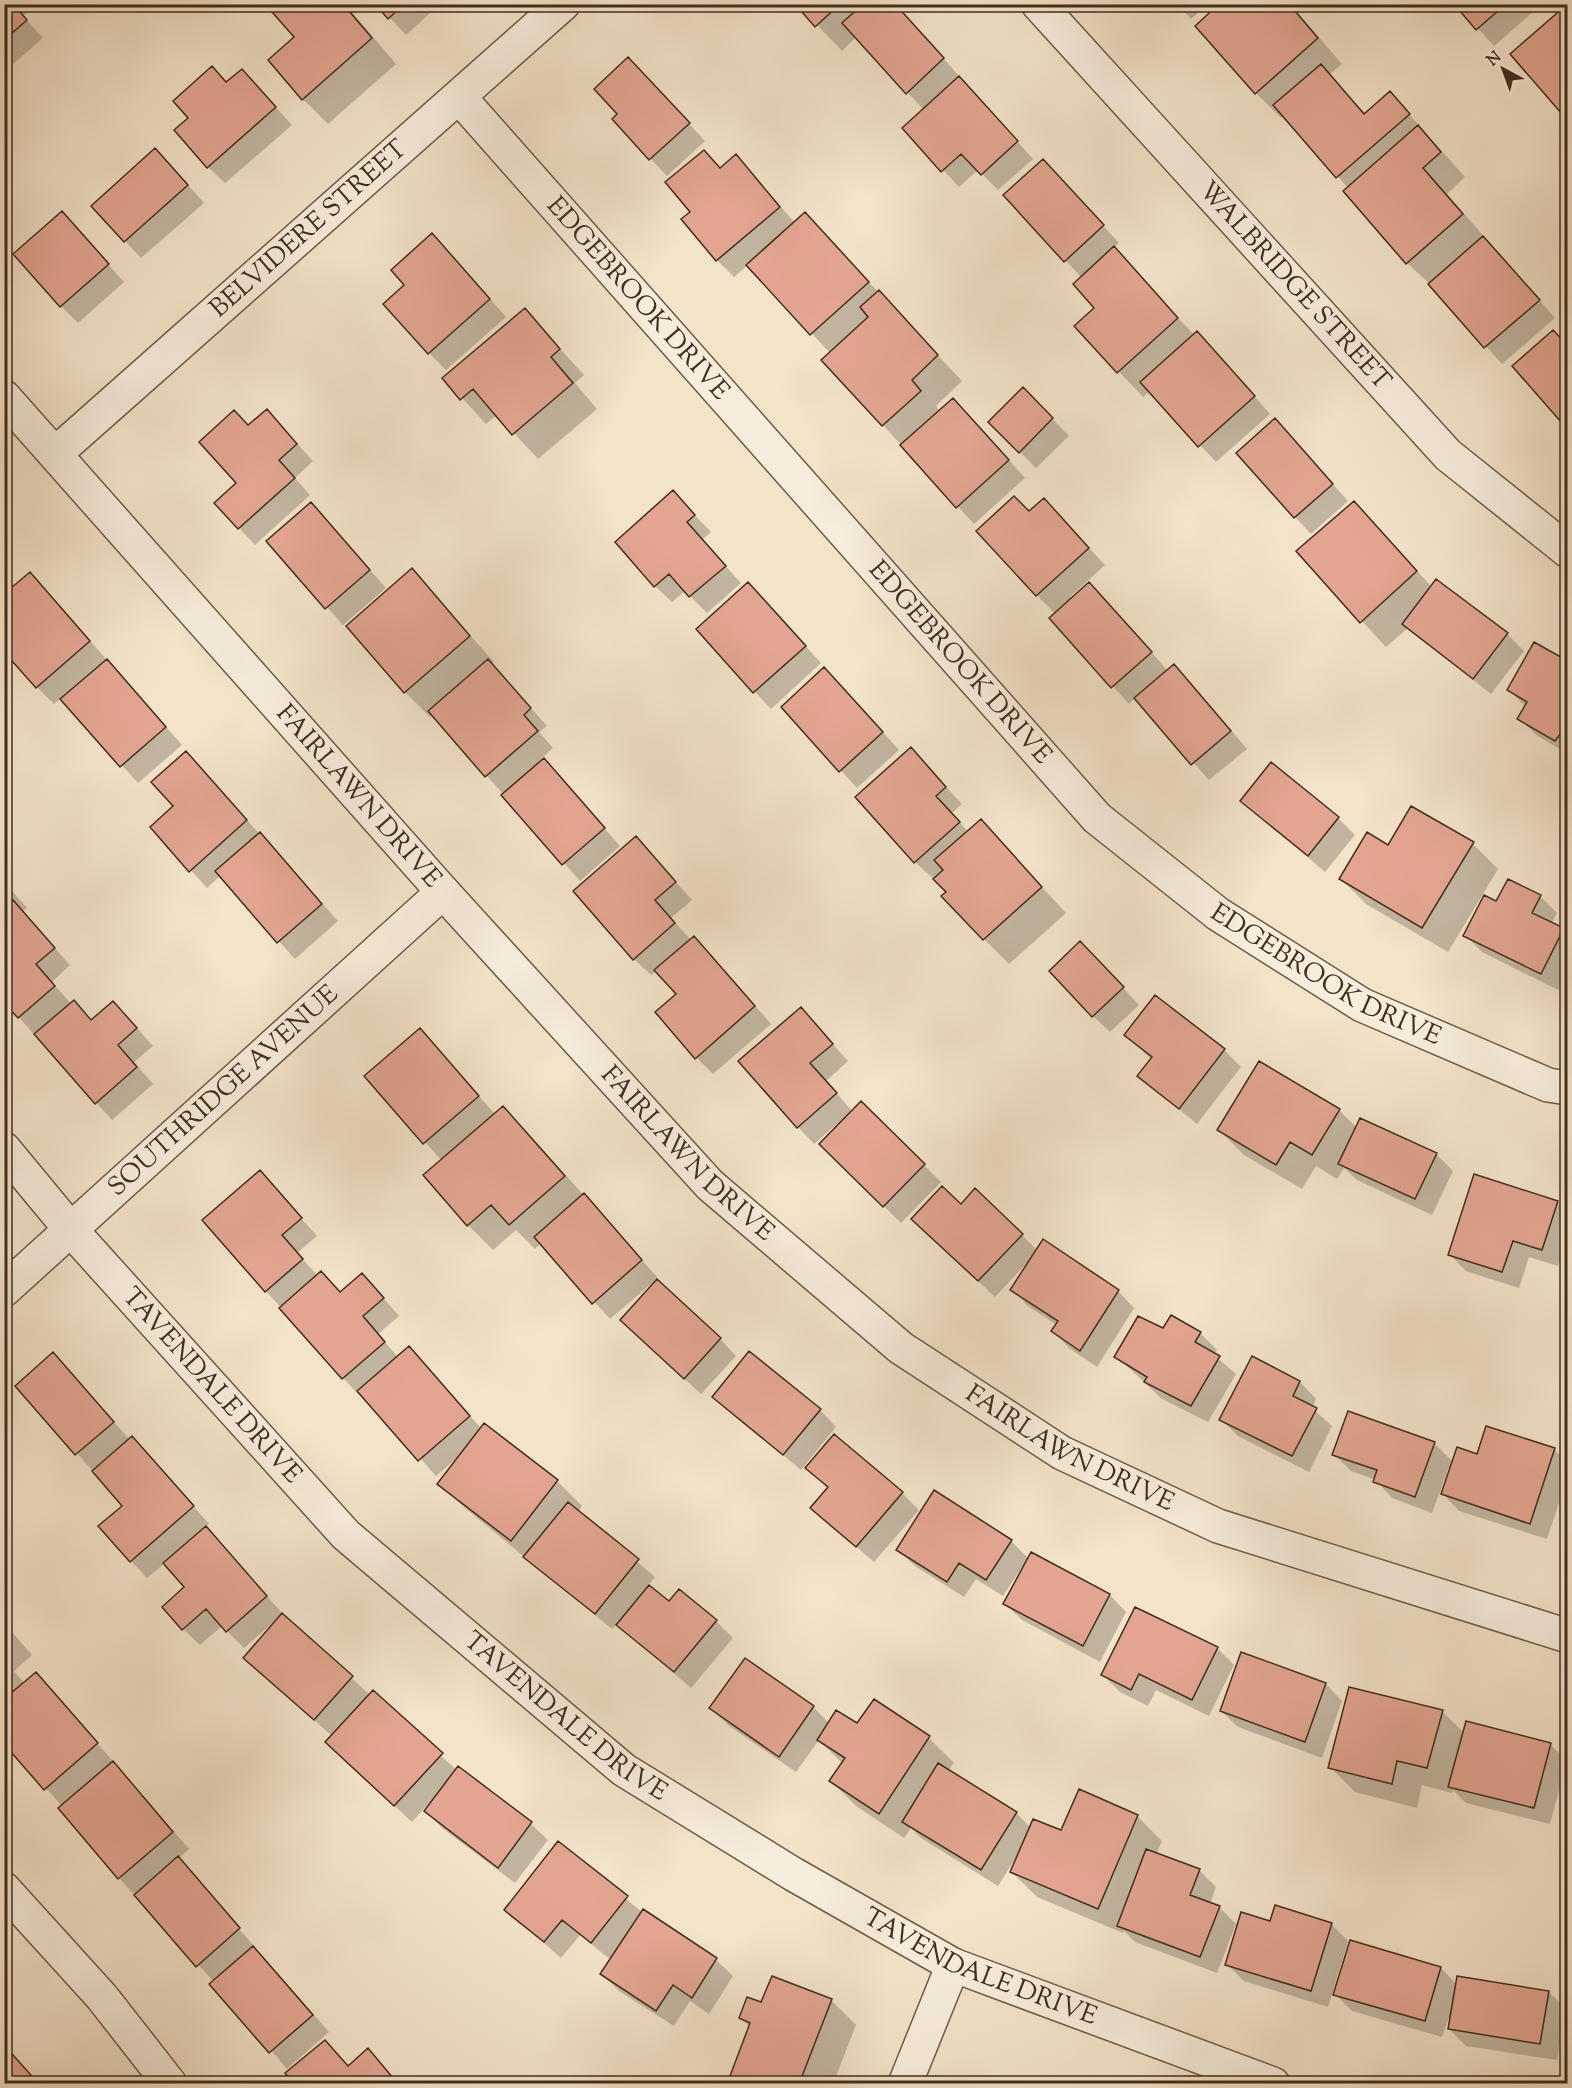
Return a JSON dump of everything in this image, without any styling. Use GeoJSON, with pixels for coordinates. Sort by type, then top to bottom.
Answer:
{"type":"FeatureCollection","features":[{"type":"Feature","properties":{"kind":"street","name":"BELVIDERE STREET"},"geometry":{"type":"LineString","coordinates":[[55,454],[460,98],[563,4]]}},
{"type":"Feature","properties":{"kind":"street","name":"WALBRIDGE STREET"},"geometry":{"type":"LineString","coordinates":[[1038,4],[1448,455],[1568,551]]}},
{"type":"Feature","properties":{"kind":"street","name":"EDGEBROOK DRIVE"},"geometry":{"type":"LineString","coordinates":[[460,98],[1097,818],[1218,914],[1362,1005],[1548,1085],[1568,1088]]}},
{"type":"Feature","properties":{"kind":"street","name":"FAIRLAWN DRIVE"},"geometry":{"type":"LineString","coordinates":[[4,397],[443,892],[710,1185],[901,1348],[1062,1452],[1218,1526],[1568,1636]]}},
{"type":"Feature","properties":{"kind":"street","name":"SOUTHRIDGE AVENUE"},"geometry":{"type":"LineString","coordinates":[[4,1290],[443,892]]}},
{"type":"Feature","properties":{"kind":"street","name":"TAVENDALE DRIVE"},"geometry":{"type":"LineString","coordinates":[[4,1149],[71,1230],[346,1535],[624,1770],[793,1874],[953,1965],[1273,2084]]}},
{"type":"Feature","properties":{"kind":"street"},"geometry":{"type":"LineString","coordinates":[[4,1889],[102,1996],[170,2084]]}},
{"type":"Feature","properties":{"kind":"street"},"geometry":{"type":"LineString","coordinates":[[905,2084],[953,1965]]}},
{"type":"Feature","properties":{"kind":"building"},"geometry":{"type":"Polygon","coordinates":[[[4,4],[13,4],[27,20],[4,40],[4,4]]]}},
{"type":"Feature","properties":{"kind":"building"},"geometry":{"type":"Polygon","coordinates":[[[265,4],[343,4],[372,38],[302,100],[268,60],[294,37],[265,4]]]}},
{"type":"Feature","properties":{"kind":"building"},"geometry":{"type":"Polygon","coordinates":[[[375,4],[404,4],[388,19],[375,4]]]}},
{"type":"Feature","properties":{"kind":"building"},"geometry":{"type":"Polygon","coordinates":[[[795,4],[840,4],[815,27],[795,4]]]}},
{"type":"Feature","properties":{"kind":"building"},"geometry":{"type":"Polygon","coordinates":[[[863,4],[895,4],[944,58],[906,94],[842,23],[863,4]]]}},
{"type":"Feature","properties":{"kind":"building"},"geometry":{"type":"Polygon","coordinates":[[[1219,4],[1289,4],[1318,38],[1255,94],[1195,26],[1219,4]]]}},
{"type":"Feature","properties":{"kind":"building"},"geometry":{"type":"Polygon","coordinates":[[[1454,4],[1506,4],[1476,30],[1454,4]]]}},
{"type":"Feature","properties":{"kind":"building"},"geometry":{"type":"Polygon","coordinates":[[[1564,7],[1568,11],[1568,121],[1510,54],[1564,7]]]}},
{"type":"Feature","properties":{"kind":"building"},"geometry":{"type":"Polygon","coordinates":[[[628,57],[690,123],[649,160],[612,119],[617,114],[594,89],[628,57]]]}},
{"type":"Feature","properties":{"kind":"building"},"geometry":{"type":"Polygon","coordinates":[[[1321,64],[1364,114],[1390,91],[1410,114],[1336,178],[1273,105],[1321,64]]]}},
{"type":"Feature","properties":{"kind":"building"},"geometry":{"type":"Polygon","coordinates":[[[212,66],[226,82],[242,69],[276,107],[207,168],[174,130],[188,118],[173,101],[212,66]]]}},
{"type":"Feature","properties":{"kind":"building"},"geometry":{"type":"Polygon","coordinates":[[[959,76],[1018,141],[981,175],[961,154],[941,172],[902,128],[959,76]]]}},
{"type":"Feature","properties":{"kind":"building"},"geometry":{"type":"Polygon","coordinates":[[[1418,125],[1441,152],[1423,168],[1463,214],[1406,264],[1343,191],[1418,125]]]}},
{"type":"Feature","properties":{"kind":"building"},"geometry":{"type":"Polygon","coordinates":[[[155,148],[188,185],[124,242],[91,206],[155,148]]]}},
{"type":"Feature","properties":{"kind":"building"},"geometry":{"type":"Polygon","coordinates":[[[704,150],[720,168],[736,154],[780,207],[716,261],[681,219],[690,212],[665,182],[704,150]]]}},
{"type":"Feature","properties":{"kind":"building"},"geometry":{"type":"Polygon","coordinates":[[[1043,159],[1104,225],[1064,262],[1003,195],[1043,159]]]}},
{"type":"Feature","properties":{"kind":"building"},"geometry":{"type":"Polygon","coordinates":[[[62,211],[109,264],[60,307],[13,254],[62,211]]]}},
{"type":"Feature","properties":{"kind":"building"},"geometry":{"type":"Polygon","coordinates":[[[805,212],[869,282],[810,335],[746,265],[805,212]]]}},
{"type":"Feature","properties":{"kind":"building"},"geometry":{"type":"Polygon","coordinates":[[[432,233],[490,299],[428,354],[383,304],[404,285],[391,270],[432,233]]]}},
{"type":"Feature","properties":{"kind":"building"},"geometry":{"type":"Polygon","coordinates":[[[1483,236],[1540,300],[1484,348],[1428,284],[1483,236]]]}},
{"type":"Feature","properties":{"kind":"building"},"geometry":{"type":"Polygon","coordinates":[[[1114,246],[1178,318],[1117,373],[1074,326],[1094,308],[1073,284],[1114,246]]]}},
{"type":"Feature","properties":{"kind":"building"},"geometry":{"type":"Polygon","coordinates":[[[879,290],[938,355],[912,380],[921,391],[882,426],[821,360],[868,317],[860,307],[879,290]]]}},
{"type":"Feature","properties":{"kind":"building"},"geometry":{"type":"Polygon","coordinates":[[[525,308],[560,349],[551,357],[573,383],[512,435],[473,389],[460,400],[442,378],[525,308]]]}},
{"type":"Feature","properties":{"kind":"building"},"geometry":{"type":"Polygon","coordinates":[[[1553,330],[1568,346],[1568,430],[1512,366],[1553,330]]]}},
{"type":"Feature","properties":{"kind":"building"},"geometry":{"type":"Polygon","coordinates":[[[1197,331],[1255,396],[1198,447],[1140,382],[1197,331]]]}},
{"type":"Feature","properties":{"kind":"building"},"geometry":{"type":"Polygon","coordinates":[[[1023,387],[1053,418],[1019,453],[988,422],[1023,387]]]}},
{"type":"Feature","properties":{"kind":"building"},"geometry":{"type":"Polygon","coordinates":[[[953,398],[1009,460],[956,508],[900,445],[953,398]]]}},
{"type":"Feature","properties":{"kind":"building"},"geometry":{"type":"Polygon","coordinates":[[[267,409],[297,444],[279,460],[295,478],[238,529],[214,503],[236,483],[199,442],[234,410],[248,425],[267,409]]]}},
{"type":"Feature","properties":{"kind":"building"},"geometry":{"type":"Polygon","coordinates":[[[1275,418],[1333,484],[1294,518],[1236,453],[1275,418]]]}},
{"type":"Feature","properties":{"kind":"building"},"geometry":{"type":"Polygon","coordinates":[[[673,490],[695,515],[687,522],[726,566],[689,597],[669,574],[654,587],[615,542],[673,490]]]}},
{"type":"Feature","properties":{"kind":"building"},"geometry":{"type":"Polygon","coordinates":[[[1014,496],[1029,511],[1044,498],[1089,548],[1036,596],[976,531],[1014,496]]]}},
{"type":"Feature","properties":{"kind":"building"},"geometry":{"type":"Polygon","coordinates":[[[1354,501],[1417,571],[1360,623],[1296,551],[1354,501]]]}},
{"type":"Feature","properties":{"kind":"building"},"geometry":{"type":"Polygon","coordinates":[[[311,502],[370,570],[325,609],[266,541],[311,502]]]}},
{"type":"Feature","properties":{"kind":"building"},"geometry":{"type":"Polygon","coordinates":[[[412,568],[470,636],[404,693],[346,626],[412,568]]]}},
{"type":"Feature","properties":{"kind":"building"},"geometry":{"type":"Polygon","coordinates":[[[30,572],[90,641],[36,688],[4,652],[4,594],[30,572]]]}},
{"type":"Feature","properties":{"kind":"building"},"geometry":{"type":"Polygon","coordinates":[[[1436,579],[1508,633],[1473,679],[1402,624],[1436,579]]]}},
{"type":"Feature","properties":{"kind":"building"},"geometry":{"type":"Polygon","coordinates":[[[748,582],[806,646],[753,693],[696,629],[748,582]]]}},
{"type":"Feature","properties":{"kind":"building"},"geometry":{"type":"Polygon","coordinates":[[[1089,582],[1152,652],[1111,688],[1049,618],[1089,582]]]}},
{"type":"Feature","properties":{"kind":"building"},"geometry":{"type":"Polygon","coordinates":[[[1534,642],[1568,661],[1568,723],[1555,741],[1517,719],[1527,702],[1507,690],[1534,642]]]}},
{"type":"Feature","properties":{"kind":"building"},"geometry":{"type":"Polygon","coordinates":[[[107,659],[166,727],[120,767],[60,699],[107,659]]]}},
{"type":"Feature","properties":{"kind":"building"},"geometry":{"type":"Polygon","coordinates":[[[488,659],[531,708],[524,715],[538,731],[485,777],[428,711],[488,659]]]}},
{"type":"Feature","properties":{"kind":"building"},"geometry":{"type":"Polygon","coordinates":[[[1174,664],[1231,731],[1191,765],[1134,698],[1174,664]]]}},
{"type":"Feature","properties":{"kind":"building"},"geometry":{"type":"Polygon","coordinates":[[[824,667],[883,732],[839,772],[781,707],[824,667]]]}},
{"type":"Feature","properties":{"kind":"building"},"geometry":{"type":"Polygon","coordinates":[[[911,747],[946,787],[936,796],[960,822],[914,863],[855,797],[911,747]]]}},
{"type":"Feature","properties":{"kind":"building"},"geometry":{"type":"Polygon","coordinates":[[[186,751],[247,820],[189,872],[150,827],[173,806],[151,782],[186,751]]]}},
{"type":"Feature","properties":{"kind":"building"},"geometry":{"type":"Polygon","coordinates":[[[544,758],[605,828],[562,865],[501,795],[544,758]]]}},
{"type":"Feature","properties":{"kind":"building"},"geometry":{"type":"Polygon","coordinates":[[[1271,762],[1339,817],[1308,856],[1240,801],[1271,762]]]}},
{"type":"Feature","properties":{"kind":"building"},"geometry":{"type":"Polygon","coordinates":[[[1411,806],[1474,842],[1422,928],[1339,879],[1367,832],[1388,845],[1411,806]]]}},
{"type":"Feature","properties":{"kind":"building"},"geometry":{"type":"Polygon","coordinates":[[[981,819],[1042,887],[983,940],[941,896],[946,892],[933,879],[943,870],[934,860],[981,819]]]}},
{"type":"Feature","properties":{"kind":"building"},"geometry":{"type":"Polygon","coordinates":[[[260,832],[322,904],[277,943],[215,871],[260,832]]]}},
{"type":"Feature","properties":{"kind":"building"},"geometry":{"type":"Polygon","coordinates":[[[636,836],[676,882],[655,900],[675,923],[633,960],[573,891],[636,836]]]}},
{"type":"Feature","properties":{"kind":"building"},"geometry":{"type":"Polygon","coordinates":[[[1508,879],[1541,895],[1532,913],[1564,928],[1541,974],[1463,936],[1484,895],[1496,901],[1508,879]]]}},
{"type":"Feature","properties":{"kind":"building"},"geometry":{"type":"Polygon","coordinates":[[[13,900],[55,948],[36,964],[55,986],[18,1018],[4,1003],[4,908],[13,900]]]}},
{"type":"Feature","properties":{"kind":"building"},"geometry":{"type":"Polygon","coordinates":[[[694,936],[755,1006],[695,1059],[655,1012],[676,994],[654,970],[694,936]]]}},
{"type":"Feature","properties":{"kind":"building"},"geometry":{"type":"Polygon","coordinates":[[[1080,941],[1124,987],[1092,1017],[1049,971],[1080,941]]]}},
{"type":"Feature","properties":{"kind":"building"},"geometry":{"type":"Polygon","coordinates":[[[1155,995],[1225,1049],[1179,1109],[1137,1076],[1152,1057],[1124,1035],[1155,995]]]}},
{"type":"Feature","properties":{"kind":"building"},"geometry":{"type":"Polygon","coordinates":[[[74,1000],[91,1020],[113,1001],[137,1028],[118,1045],[137,1067],[95,1104],[34,1034],[74,1000]]]}},
{"type":"Feature","properties":{"kind":"building"},"geometry":{"type":"Polygon","coordinates":[[[801,1007],[833,1044],[810,1063],[837,1093],[797,1128],[738,1061],[801,1007]]]}},
{"type":"Feature","properties":{"kind":"building"},"geometry":{"type":"Polygon","coordinates":[[[420,1028],[479,1096],[423,1144],[364,1076],[420,1028]]]}},
{"type":"Feature","properties":{"kind":"building"},"geometry":{"type":"Polygon","coordinates":[[[1259,1061],[1340,1109],[1312,1155],[1290,1142],[1276,1165],[1217,1130],[1259,1061]]]}},
{"type":"Feature","properties":{"kind":"building"},"geometry":{"type":"Polygon","coordinates":[[[861,1101],[925,1164],[883,1207],[819,1144],[861,1101]]]}},
{"type":"Feature","properties":{"kind":"building"},"geometry":{"type":"Polygon","coordinates":[[[503,1106],[565,1176],[509,1225],[491,1205],[467,1226],[423,1175],[503,1106]]]}},
{"type":"Feature","properties":{"kind":"building"},"geometry":{"type":"Polygon","coordinates":[[[1360,1118],[1437,1153],[1415,1199],[1338,1164],[1360,1118]]]}},
{"type":"Feature","properties":{"kind":"building"},"geometry":{"type":"Polygon","coordinates":[[[260,1170],[302,1218],[282,1235],[303,1259],[265,1292],[202,1220],[260,1170]]]}},
{"type":"Feature","properties":{"kind":"building"},"geometry":{"type":"Polygon","coordinates":[[[1474,1174],[1558,1201],[1542,1250],[1513,1241],[1502,1272],[1448,1255],[1474,1174]]]}},
{"type":"Feature","properties":{"kind":"building"},"geometry":{"type":"Polygon","coordinates":[[[942,1186],[961,1204],[975,1188],[1023,1234],[978,1281],[911,1219],[942,1186]]]}},
{"type":"Feature","properties":{"kind":"building"},"geometry":{"type":"Polygon","coordinates":[[[584,1193],[642,1260],[592,1304],[534,1237],[584,1193]]]}},
{"type":"Feature","properties":{"kind":"building"},"geometry":{"type":"Polygon","coordinates":[[[1043,1239],[1119,1290],[1080,1351],[1051,1331],[1058,1321],[1010,1290],[1043,1239]]]}},
{"type":"Feature","properties":{"kind":"building"},"geometry":{"type":"Polygon","coordinates":[[[321,1271],[340,1292],[362,1273],[384,1298],[363,1316],[385,1342],[342,1379],[279,1308],[321,1271]]]}},
{"type":"Feature","properties":{"kind":"building"},"geometry":{"type":"Polygon","coordinates":[[[657,1279],[721,1338],[684,1379],[620,1320],[657,1279]]]}},
{"type":"Feature","properties":{"kind":"building"},"geometry":{"type":"Polygon","coordinates":[[[1171,1315],[1201,1332],[1195,1342],[1220,1356],[1191,1406],[1144,1382],[1147,1377],[1114,1357],[1138,1316],[1163,1328],[1171,1315]]]}},
{"type":"Feature","properties":{"kind":"building"},"geometry":{"type":"Polygon","coordinates":[[[409,1346],[470,1416],[418,1461],[357,1391],[409,1346]]]}},
{"type":"Feature","properties":{"kind":"building"},"geometry":{"type":"Polygon","coordinates":[[[749,1351],[821,1409],[783,1455],[712,1397],[749,1351]]]}},
{"type":"Feature","properties":{"kind":"building"},"geometry":{"type":"Polygon","coordinates":[[[53,1352],[114,1422],[75,1455],[15,1386],[53,1352]]]}},
{"type":"Feature","properties":{"kind":"building"},"geometry":{"type":"Polygon","coordinates":[[[1252,1356],[1300,1381],[1293,1396],[1317,1408],[1292,1456],[1219,1420],[1252,1356]]]}},
{"type":"Feature","properties":{"kind":"building"},"geometry":{"type":"Polygon","coordinates":[[[1348,1411],[1435,1442],[1415,1497],[1373,1482],[1377,1470],[1332,1455],[1348,1411]]]}},
{"type":"Feature","properties":{"kind":"building"},"geometry":{"type":"Polygon","coordinates":[[[484,1423],[558,1480],[511,1541],[437,1484],[484,1423]]]}},
{"type":"Feature","properties":{"kind":"building"},"geometry":{"type":"Polygon","coordinates":[[[1486,1426],[1555,1448],[1530,1524],[1441,1494],[1457,1447],[1477,1454],[1486,1426]]]}},
{"type":"Feature","properties":{"kind":"building"},"geometry":{"type":"Polygon","coordinates":[[[834,1434],[903,1492],[856,1547],[810,1508],[828,1487],[805,1468],[834,1434]]]}},
{"type":"Feature","properties":{"kind":"building"},"geometry":{"type":"Polygon","coordinates":[[[132,1436],[194,1506],[130,1562],[98,1526],[122,1506],[92,1471],[132,1436]]]}},
{"type":"Feature","properties":{"kind":"building"},"geometry":{"type":"Polygon","coordinates":[[[934,1490],[1012,1540],[986,1580],[959,1563],[947,1582],[896,1550],[934,1490]]]}},
{"type":"Feature","properties":{"kind":"building"},"geometry":{"type":"Polygon","coordinates":[[[568,1502],[639,1559],[595,1614],[523,1557],[568,1502]]]}},
{"type":"Feature","properties":{"kind":"building"},"geometry":{"type":"Polygon","coordinates":[[[206,1526],[267,1596],[226,1632],[206,1609],[182,1630],[162,1607],[184,1587],[163,1563],[206,1526]]]}},
{"type":"Feature","properties":{"kind":"building"},"geometry":{"type":"Polygon","coordinates":[[[1031,1552],[1110,1594],[1083,1646],[1003,1604],[1031,1552]]]}},
{"type":"Feature","properties":{"kind":"building"},"geometry":{"type":"Polygon","coordinates":[[[649,1585],[669,1601],[679,1589],[717,1620],[674,1672],[616,1625],[649,1585]]]}},
{"type":"Feature","properties":{"kind":"building"},"geometry":{"type":"Polygon","coordinates":[[[1135,1607],[1218,1647],[1192,1700],[1139,1674],[1131,1690],[1101,1675],[1135,1607]]]}},
{"type":"Feature","properties":{"kind":"building"},"geometry":{"type":"Polygon","coordinates":[[[282,1613],[353,1676],[314,1720],[243,1658],[282,1613]]]}},
{"type":"Feature","properties":{"kind":"building"},"geometry":{"type":"Polygon","coordinates":[[[1241,1652],[1326,1683],[1305,1742],[1220,1711],[1241,1652]]]}},
{"type":"Feature","properties":{"kind":"building"},"geometry":{"type":"Polygon","coordinates":[[[745,1658],[814,1706],[779,1757],[709,1708],[745,1658]]]}},
{"type":"Feature","properties":{"kind":"building"},"geometry":{"type":"Polygon","coordinates":[[[36,1672],[98,1743],[44,1790],[4,1744],[4,1699],[36,1672]]]}},
{"type":"Feature","properties":{"kind":"building"},"geometry":{"type":"Polygon","coordinates":[[[1349,1687],[1443,1710],[1427,1768],[1397,1761],[1392,1784],[1328,1768],[1349,1687]]]}},
{"type":"Feature","properties":{"kind":"building"},"geometry":{"type":"Polygon","coordinates":[[[373,1690],[443,1753],[394,1806],[325,1742],[373,1690]]]}},
{"type":"Feature","properties":{"kind":"building"},"geometry":{"type":"Polygon","coordinates":[[[874,1699],[930,1736],[879,1814],[829,1781],[845,1758],[817,1740],[836,1710],[857,1723],[874,1699]]]}},
{"type":"Feature","properties":{"kind":"building"},"geometry":{"type":"Polygon","coordinates":[[[1466,1721],[1551,1743],[1534,1808],[1448,1787],[1466,1721]]]}},
{"type":"Feature","properties":{"kind":"building"},"geometry":{"type":"Polygon","coordinates":[[[113,1761],[173,1832],[118,1879],[58,1808],[113,1761]]]}},
{"type":"Feature","properties":{"kind":"building"},"geometry":{"type":"Polygon","coordinates":[[[938,1763],[1017,1812],[981,1870],[902,1822],[938,1763]]]}},
{"type":"Feature","properties":{"kind":"building"},"geometry":{"type":"Polygon","coordinates":[[[458,1766],[532,1822],[498,1868],[424,1811],[458,1766]]]}},
{"type":"Feature","properties":{"kind":"building"},"geometry":{"type":"Polygon","coordinates":[[[1079,1789],[1138,1815],[1098,1909],[1010,1872],[1033,1819],[1061,1830],[1079,1789]]]}},
{"type":"Feature","properties":{"kind":"building"},"geometry":{"type":"Polygon","coordinates":[[[558,1841],[628,1896],[591,1943],[562,1920],[544,1942],[504,1910],[558,1841]]]}},
{"type":"Feature","properties":{"kind":"building"},"geometry":{"type":"Polygon","coordinates":[[[1146,1849],[1200,1869],[1190,1895],[1220,1906],[1200,1957],[1117,1926],[1146,1849]]]}},
{"type":"Feature","properties":{"kind":"building"},"geometry":{"type":"Polygon","coordinates":[[[178,1856],[240,1928],[196,1967],[134,1895],[178,1856]]]}},
{"type":"Feature","properties":{"kind":"building"},"geometry":{"type":"Polygon","coordinates":[[[1275,1905],[1332,1923],[1311,1991],[1225,1965],[1241,1912],[1270,1921],[1275,1905]]]}},
{"type":"Feature","properties":{"kind":"building"},"geometry":{"type":"Polygon","coordinates":[[[643,1909],[717,1958],[692,1998],[673,1985],[656,2011],[600,1974],[643,1909]]]}},
{"type":"Feature","properties":{"kind":"building"},"geometry":{"type":"Polygon","coordinates":[[[1350,1940],[1441,1967],[1425,2021],[1333,1995],[1350,1940]]]}},
{"type":"Feature","properties":{"kind":"building"},"geometry":{"type":"Polygon","coordinates":[[[253,1946],[313,2015],[269,2053],[209,1984],[253,1946]]]}},
{"type":"Feature","properties":{"kind":"building"},"geometry":{"type":"Polygon","coordinates":[[[772,1976],[832,1999],[799,2084],[727,2084],[750,2023],[739,2018],[747,1997],[761,2002],[772,1976]]]}},
{"type":"Feature","properties":{"kind":"building"},"geometry":{"type":"Polygon","coordinates":[[[1457,1976],[1549,1991],[1540,2044],[1448,2029],[1457,1976]]]}},
{"type":"Feature","properties":{"kind":"building"},"geometry":{"type":"Polygon","coordinates":[[[325,2040],[348,2066],[368,2048],[398,2084],[294,2084],[285,2073],[325,2040]]]}},
{"type":"Feature","properties":{"kind":"building"},"geometry":{"type":"Polygon","coordinates":[[[4,2045],[39,2084],[4,2084],[4,2045]]]}}]}
